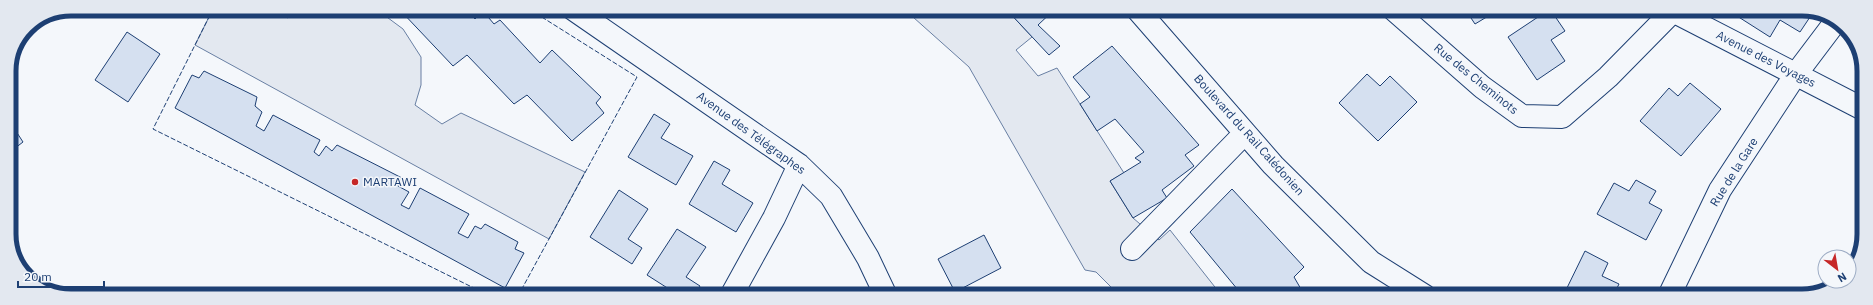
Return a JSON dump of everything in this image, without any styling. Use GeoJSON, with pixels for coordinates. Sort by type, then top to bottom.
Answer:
{"type":"FeatureCollection","features":[{"type":"Feature","properties":{"kind":"street","name":"Avenue des Télégraphes"},"geometry":{"type":"LineString","coordinates":[[585,16],[799,165],[830,196],[868,258],[883,289]]}},
{"type":"Feature","properties":{"kind":"street","name":"Boulevard du Rail Calédonien"},"geometry":{"type":"LineString","coordinates":[[1143,16],[1273,164],[1371,262],[1414,289]]}},
{"type":"Feature","properties":{"kind":"street","name":"Rue des Cheminots"},"geometry":{"type":"LineString","coordinates":[[1401,16],[1482,87],[1522,116],[1562,117],[1608,77],[1666,16]]}},
{"type":"Feature","properties":{"kind":"street","name":"Avenue des Voyages"},"geometry":{"type":"LineString","coordinates":[[1681,16],[1857,106]]}},
{"type":"Feature","properties":{"kind":"street","name":"Rue de la Gare"},"geometry":{"type":"LineString","coordinates":[[1672,289],[1720,190],[1796,74],[1833,25]]}},
{"type":"Feature","properties":{"kind":"street"},"geometry":{"type":"LineString","coordinates":[[1132,249],[1245,133]]}},
{"type":"Feature","properties":{"kind":"street"},"geometry":{"type":"LineString","coordinates":[[735,289],[774,218],[799,165]]}},
{"type":"Feature","properties":{"kind":"shaded area"},"geometry":{"type":"Polygon","coordinates":[[[210,16],[284,16],[288,18],[289,16],[385,16],[403,29],[421,57],[421,85],[415,105],[442,124],[461,113],[585,172],[549,239],[195,45],[210,16]]]}},
{"type":"Feature","properties":{"kind":"shaded area"},"geometry":{"type":"Polygon","coordinates":[[[912,16],[1012,16],[1032,37],[1016,50],[1038,76],[1057,68],[1124,173],[1110,181],[1133,218],[1159,240],[1170,230],[1216,289],[1113,289],[1096,272],[1085,270],[969,67],[912,16]]]}},
{"type":"Feature","properties":{"kind":"building"},"geometry":{"type":"Polygon","coordinates":[[[406,16],[472,16],[475,19],[478,16],[487,16],[494,24],[500,20],[540,63],[552,50],[601,97],[596,103],[604,113],[572,141],[527,95],[514,104],[467,55],[453,66],[406,16]]]}},
{"type":"Feature","properties":{"kind":"building"},"geometry":{"type":"Polygon","coordinates":[[[1013,16],[1048,16],[1038,25],[1060,46],[1049,55],[1013,16]]]}},
{"type":"Feature","properties":{"kind":"building"},"geometry":{"type":"Polygon","coordinates":[[[1470,16],[1488,16],[1475,24],[1470,16]]]}},
{"type":"Feature","properties":{"kind":"building"},"geometry":{"type":"Polygon","coordinates":[[[1540,16],[1555,16],[1565,31],[1551,40],[1565,61],[1537,80],[1508,37],[1540,16]]]}},
{"type":"Feature","properties":{"kind":"building"},"geometry":{"type":"Polygon","coordinates":[[[1737,16],[1811,16],[1800,32],[1780,20],[1770,37],[1737,16]]]}},
{"type":"Feature","properties":{"kind":"building"},"geometry":{"type":"Polygon","coordinates":[[[127,32],[160,54],[128,102],[95,80],[127,32]]]}},
{"type":"Feature","properties":{"kind":"building"},"geometry":{"type":"Polygon","coordinates":[[[1112,46],[1199,145],[1185,155],[1194,166],[1162,190],[1167,198],[1133,218],[1110,181],[1141,162],[1135,158],[1144,152],[1115,119],[1097,131],[1080,104],[1090,97],[1073,77],[1112,46]]]}},
{"type":"Feature","properties":{"kind":"building","name":"MARTAWI"},"geometry":{"type":"Polygon","coordinates":[[[204,71],[257,97],[255,106],[262,112],[256,126],[264,131],[273,115],[320,140],[314,152],[319,156],[326,146],[332,151],[337,145],[402,178],[398,186],[409,192],[401,205],[409,209],[420,188],[469,214],[458,233],[468,238],[475,226],[481,229],[485,224],[518,242],[515,249],[524,253],[505,288],[175,108],[192,75],[199,78],[204,71]]]}},
{"type":"Feature","properties":{"kind":"building"},"geometry":{"type":"Polygon","coordinates":[[[1367,74],[1380,86],[1390,76],[1417,102],[1378,141],[1339,103],[1367,74]]]}},
{"type":"Feature","properties":{"kind":"building"},"geometry":{"type":"Polygon","coordinates":[[[1690,83],[1721,109],[1681,156],[1640,121],[1669,88],[1678,96],[1690,83]]]}},
{"type":"Feature","properties":{"kind":"building"},"geometry":{"type":"Polygon","coordinates":[[[654,114],[670,124],[661,138],[693,156],[676,185],[628,157],[654,114]]]}},
{"type":"Feature","properties":{"kind":"building"},"geometry":{"type":"Polygon","coordinates":[[[16,131],[23,142],[16,147],[16,131]]]}},
{"type":"Feature","properties":{"kind":"building"},"geometry":{"type":"Polygon","coordinates":[[[714,161],[730,170],[722,184],[753,203],[736,232],[689,204],[714,161]]]}},
{"type":"Feature","properties":{"kind":"building"},"geometry":{"type":"Polygon","coordinates":[[[1636,180],[1656,191],[1649,203],[1662,210],[1646,240],[1597,214],[1614,183],[1629,191],[1636,180]]]}},
{"type":"Feature","properties":{"kind":"building"},"geometry":{"type":"Polygon","coordinates":[[[1232,189],[1304,267],[1294,277],[1301,289],[1237,289],[1190,232],[1232,189]]]}},
{"type":"Feature","properties":{"kind":"building"},"geometry":{"type":"Polygon","coordinates":[[[619,190],[648,209],[628,239],[642,248],[632,264],[590,237],[619,190]]]}},
{"type":"Feature","properties":{"kind":"building"},"geometry":{"type":"Polygon","coordinates":[[[677,229],[706,247],[686,277],[700,286],[698,289],[669,289],[647,275],[677,229]]]}},
{"type":"Feature","properties":{"kind":"building"},"geometry":{"type":"Polygon","coordinates":[[[984,235],[1001,268],[961,289],[953,289],[938,259],[984,235]]]}},
{"type":"Feature","properties":{"kind":"building"},"geometry":{"type":"Polygon","coordinates":[[[1585,251],[1608,263],[1602,276],[1619,284],[1616,289],[1566,289],[1585,251]]]}},
{"type":"Feature","properties":{"kind":"fence"},"geometry":{"type":"LineString","coordinates":[[210,16],[153,129],[476,289]]}},
{"type":"Feature","properties":{"kind":"fence"},"geometry":{"type":"LineString","coordinates":[[522,289],[637,77],[540,16]]}},
{"type":"Feature","properties":{"kind":"place","name":"MARTAWI"},"geometry":{"type":"Point","coordinates":[355,182]}}]}
